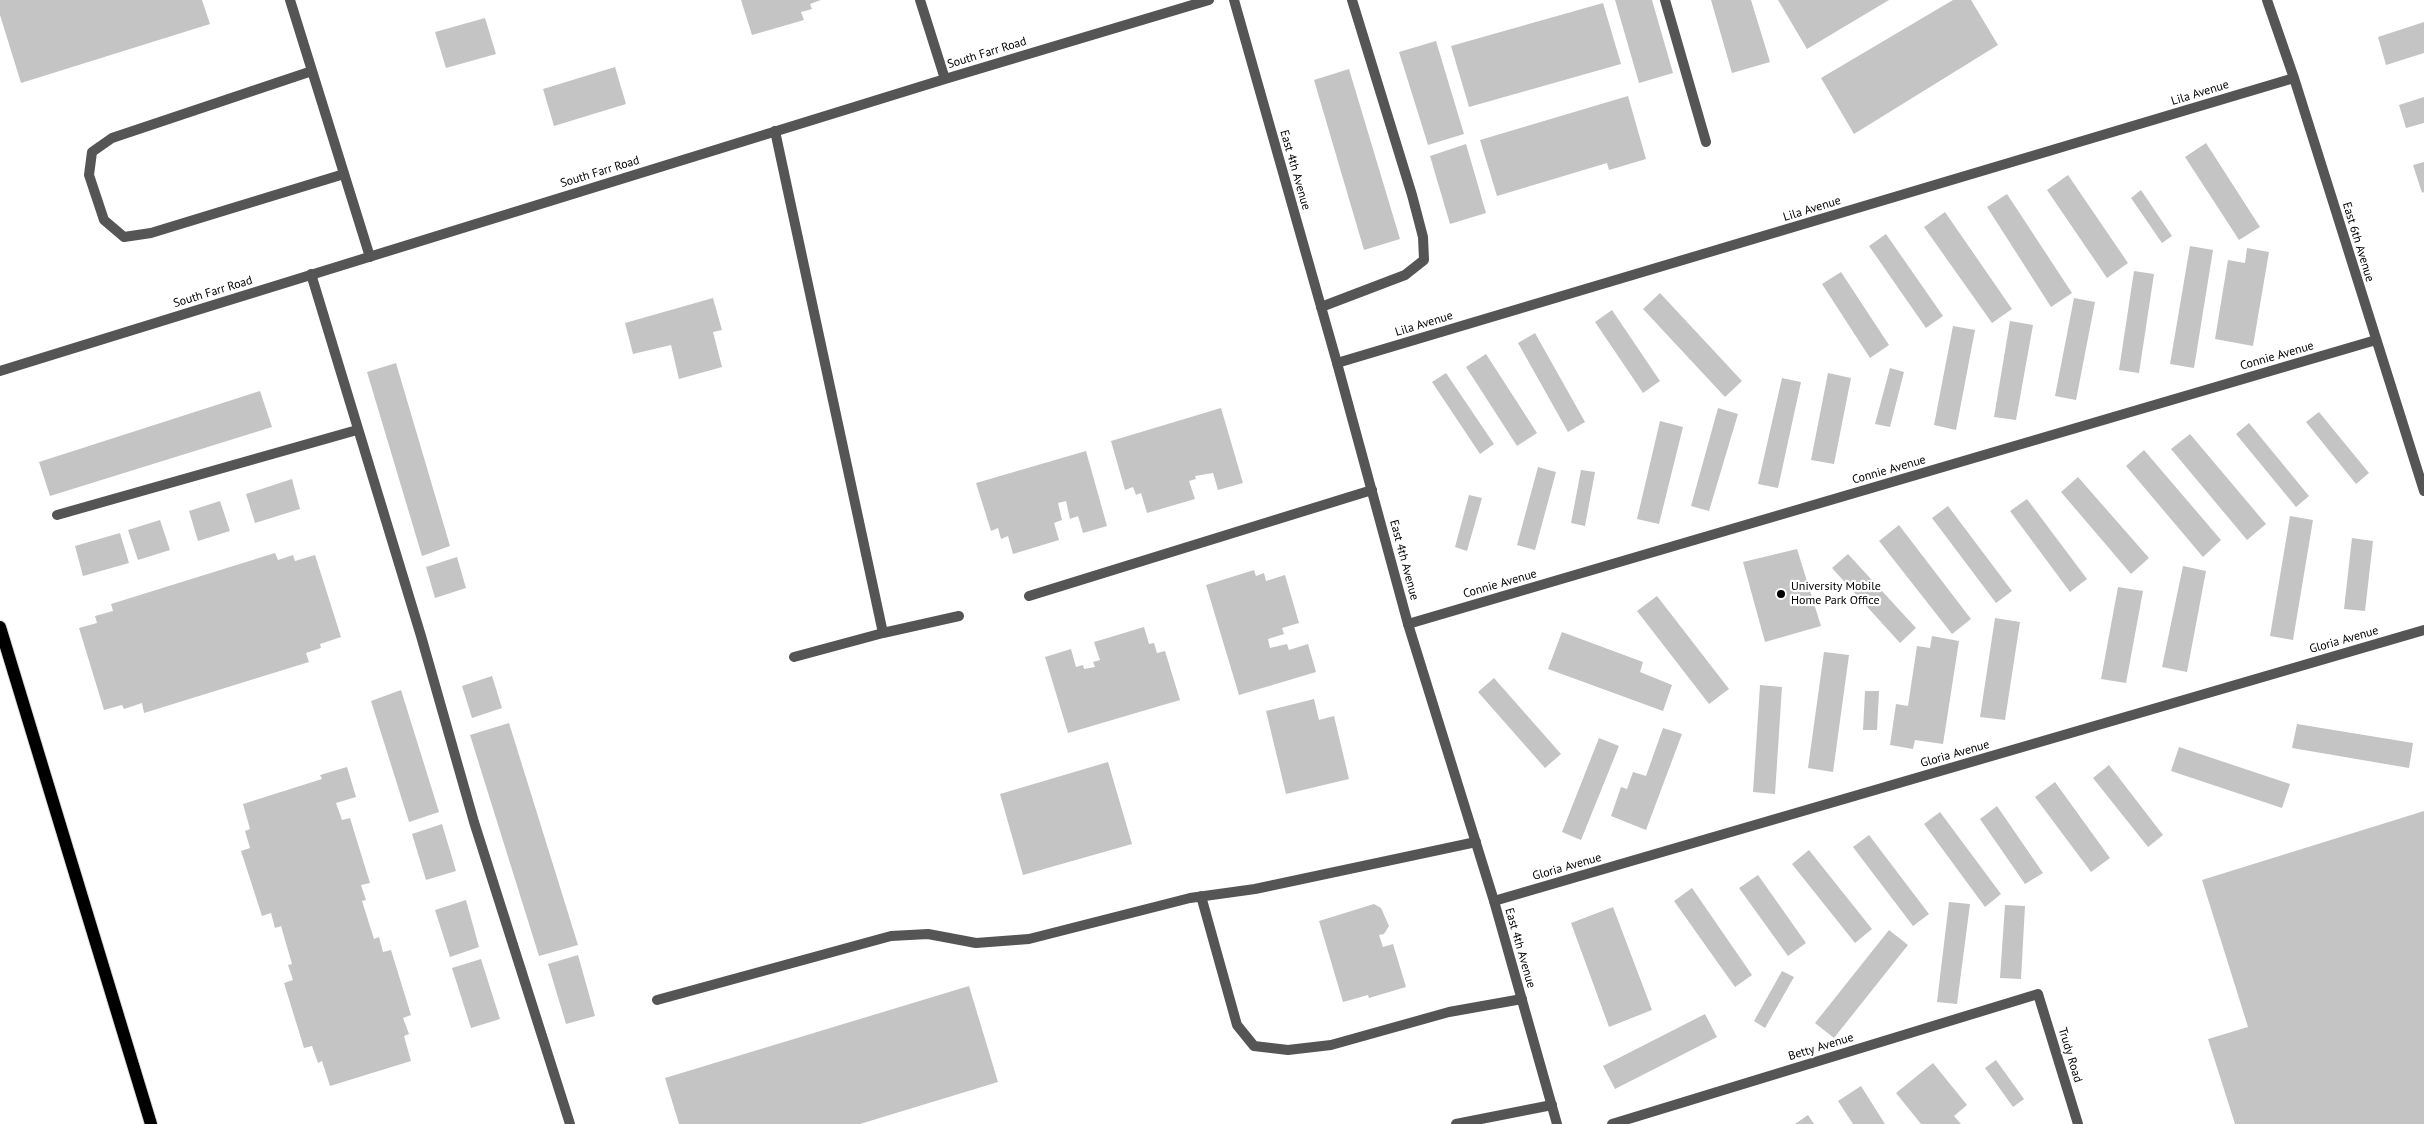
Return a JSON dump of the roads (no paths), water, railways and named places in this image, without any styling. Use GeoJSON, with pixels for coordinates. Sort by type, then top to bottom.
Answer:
{"type":"FeatureCollection","features":[{"type":"Feature","properties":{"kind":"main road"},"geometry":{"type":"LineString","coordinates":[[0,627],[151,1124]]}},
{"type":"Feature","properties":{"kind":"street"},"geometry":{"type":"LineString","coordinates":[[290,0],[370,257]]}},
{"type":"Feature","properties":{"kind":"street"},"geometry":{"type":"LineString","coordinates":[[920,0],[945,79]]}},
{"type":"Feature","properties":{"kind":"street","name":"South Farr Road"},"geometry":{"type":"LineString","coordinates":[[0,371],[775,131],[1209,0]]}},
{"type":"Feature","properties":{"kind":"street","name":"East 4th Avenue"},"geometry":{"type":"LineString","coordinates":[[1234,0],[1338,363],[1408,624],[1494,901],[1558,1124]]}},
{"type":"Feature","properties":{"kind":"street"},"geometry":{"type":"LineString","coordinates":[[1322,307],[1404,275],[1424,260],[1422,237],[1412,195],[1352,0]]}},
{"type":"Feature","properties":{"kind":"street"},"geometry":{"type":"LineString","coordinates":[[1665,0],[1706,142]]}},
{"type":"Feature","properties":{"kind":"street","name":"East 6th Avenue"},"geometry":{"type":"LineString","coordinates":[[2267,0],[2294,78],[2424,491]]}},
{"type":"Feature","properties":{"kind":"street"},"geometry":{"type":"LineString","coordinates":[[312,71],[112,138],[92,152],[90,175],[104,220],[124,237],[151,233],[344,174]]}},
{"type":"Feature","properties":{"kind":"street","name":"Lila Avenue"},"geometry":{"type":"LineString","coordinates":[[1338,363],[2294,78]]}},
{"type":"Feature","properties":{"kind":"street"},"geometry":{"type":"LineString","coordinates":[[775,131],[883,633]]}},
{"type":"Feature","properties":{"kind":"street"},"geometry":{"type":"LineString","coordinates":[[311,274],[421,636],[474,822],[570,1124]]}},
{"type":"Feature","properties":{"kind":"street","name":"Connie Avenue"},"geometry":{"type":"LineString","coordinates":[[1408,624],[2376,340]]}},
{"type":"Feature","properties":{"kind":"street"},"geometry":{"type":"LineString","coordinates":[[57,515],[357,430]]}},
{"type":"Feature","properties":{"kind":"street"},"geometry":{"type":"LineString","coordinates":[[1029,596],[1372,490]]}},
{"type":"Feature","properties":{"kind":"street"},"geometry":{"type":"LineString","coordinates":[[794,657],[883,633],[959,616]]}},
{"type":"Feature","properties":{"kind":"street","name":"Gloria Avenue"},"geometry":{"type":"LineString","coordinates":[[1494,901],[2424,630]]}},
{"type":"Feature","properties":{"kind":"street"},"geometry":{"type":"LineString","coordinates":[[657,1000],[891,936],[928,934],[976,944],[1029,939],[1201,896],[1255,889],[1476,842]]}},
{"type":"Feature","properties":{"kind":"street"},"geometry":{"type":"LineString","coordinates":[[1201,896],[1237,1025],[1254,1046],[1288,1050],[1331,1045],[1449,1012],[1522,999]]}},
{"type":"Feature","properties":{"kind":"street","name":"Betty Avenue"},"geometry":{"type":"LineString","coordinates":[[1612,1124],[2038,994]]}},
{"type":"Feature","properties":{"kind":"street","name":"Trudy Road"},"geometry":{"type":"LineString","coordinates":[[2038,994],[2078,1124]]}},
{"type":"Feature","properties":{"kind":"street"},"geometry":{"type":"LineString","coordinates":[[1456,1124],[1552,1105]]}},
{"type":"Feature","properties":{"kind":"place","name":"University Mobile Home Park Office"},"geometry":{"type":"Point","coordinates":[1781,594]}}]}
